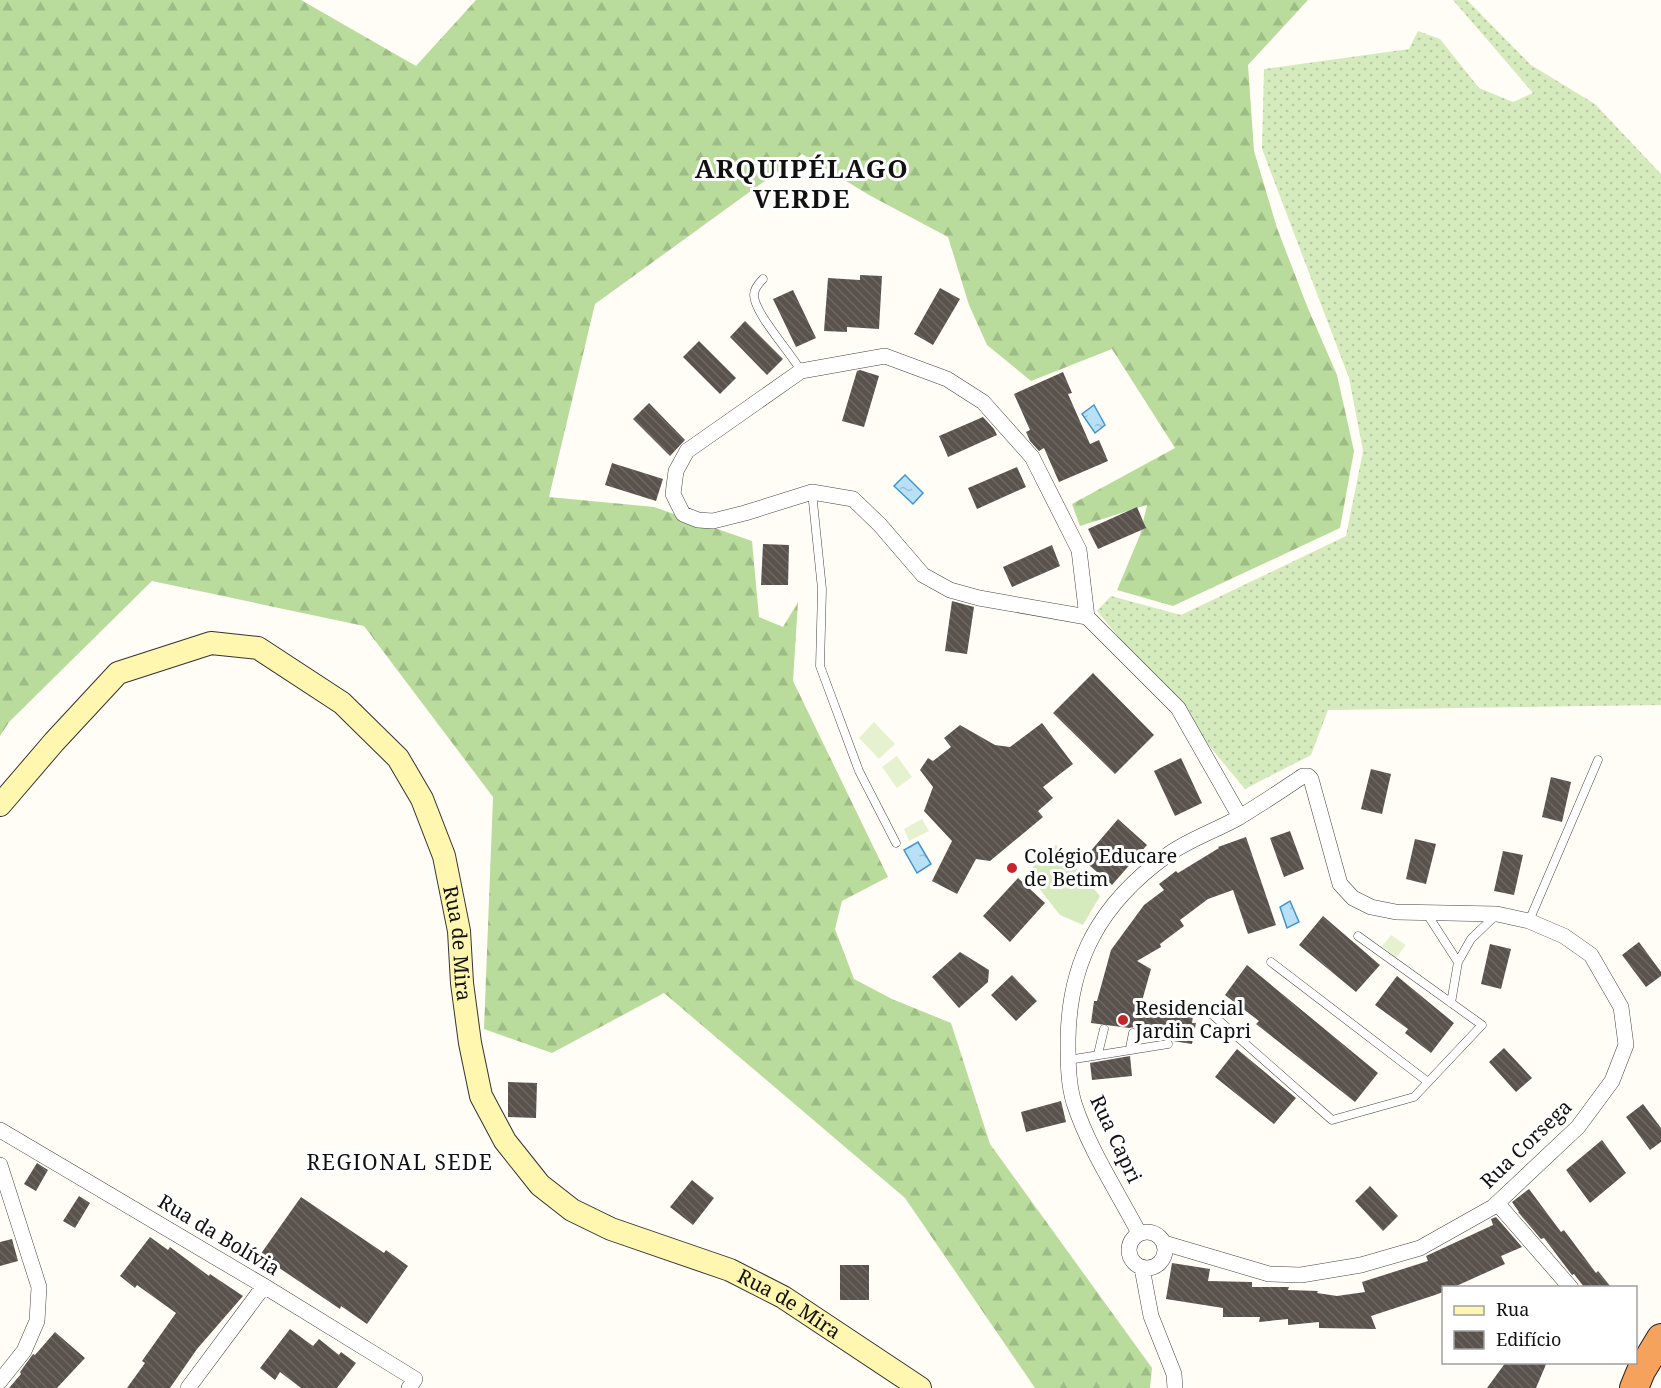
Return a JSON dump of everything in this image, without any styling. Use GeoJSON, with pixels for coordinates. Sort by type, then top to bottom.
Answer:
{"type":"FeatureCollection","features":[{"type":"Feature","properties":{"kind":"highway"},"geometry":{"type":"LineString","coordinates":[[1634,1388],[1641,1371],[1661,1338]]}},
{"type":"Feature","properties":{"kind":"highway"},"geometry":{"type":"LineString","coordinates":[[1651,1388],[1661,1373]]}},
{"type":"Feature","properties":{"kind":"street"},"geometry":{"type":"LineString","coordinates":[[1087,617],[1079,550],[1032,457],[983,402],[947,379],[885,356],[801,371],[687,451],[676,471],[673,494],[683,514],[698,520],[713,521],[812,492],[853,499],[880,525],[923,576],[950,590],[980,598],[1087,617],[1179,708],[1240,817]]}},
{"type":"Feature","properties":{"kind":"street","name":"Rua de Mira"},"geometry":{"type":"LineString","coordinates":[[0,805],[118,673],[211,643],[258,648],[342,703],[398,758],[422,799],[444,856],[459,931],[470,1043],[481,1096],[505,1142],[540,1185],[572,1210],[611,1229],[730,1270],[783,1297],[920,1388]]}},
{"type":"Feature","properties":{"kind":"street","name":"Rua Capri"},"geometry":{"type":"LineString","coordinates":[[1139,1233],[1083,1129],[1073,1100],[1068,1060],[1068,1011],[1077,975],[1102,917],[1140,876],[1168,854],[1240,817],[1303,776]]}},
{"type":"Feature","properties":{"kind":"street","name":"Rua Corsega"},"geometry":{"type":"LineString","coordinates":[[1164,1243],[1269,1274],[1301,1275],[1361,1265],[1420,1248],[1497,1203],[1578,1127],[1612,1081],[1626,1045],[1621,1007],[1591,955],[1564,936],[1529,921],[1497,914],[1396,912],[1371,907],[1353,898],[1340,884],[1311,779],[1303,776]]}},
{"type":"Feature","properties":{"kind":"street","name":"Rua da Bolívia"},"geometry":{"type":"LineString","coordinates":[[0,1130],[264,1286],[412,1384]]}},
{"type":"Feature","properties":{"kind":"street"},"geometry":{"type":"LineString","coordinates":[[0,1165],[39,1287],[37,1321],[24,1351],[0,1380]]}},
{"type":"Feature","properties":{"kind":"street"},"geometry":{"type":"LineString","coordinates":[[1497,1203],[1570,1286]]}},
{"type":"Feature","properties":{"kind":"street"},"geometry":{"type":"LineString","coordinates":[[1139,1233],[1156,1234],[1164,1243],[1165,1254],[1160,1263],[1148,1269],[1142,1268],[1131,1260],[1130,1243],[1139,1233]]}},
{"type":"Feature","properties":{"kind":"street"},"geometry":{"type":"LineString","coordinates":[[1142,1268],[1152,1316],[1174,1374],[1175,1388]]}},
{"type":"Feature","properties":{"kind":"street"},"geometry":{"type":"LineString","coordinates":[[188,1388],[264,1286]]}},
{"type":"Feature","properties":{"kind":"lane"},"geometry":{"type":"LineString","coordinates":[[763,279],[755,290],[754,296],[760,312],[801,371]]}},
{"type":"Feature","properties":{"kind":"lane"},"geometry":{"type":"LineString","coordinates":[[812,492],[822,589],[820,666],[859,771],[896,843]]}},
{"type":"Feature","properties":{"kind":"lane"},"geometry":{"type":"LineString","coordinates":[[1529,921],[1598,760]]}},
{"type":"Feature","properties":{"kind":"lane"},"geometry":{"type":"LineString","coordinates":[[1426,912],[1458,962]]}},
{"type":"Feature","properties":{"kind":"lane"},"geometry":{"type":"LineString","coordinates":[[1450,1003],[1458,962],[1470,939],[1497,914]]}},
{"type":"Feature","properties":{"kind":"lane"},"geometry":{"type":"LineString","coordinates":[[1207,1010],[1332,1120],[1414,1096],[1482,1025],[1358,936]]}},
{"type":"Feature","properties":{"kind":"lane"},"geometry":{"type":"LineString","coordinates":[[1272,962],[1428,1082]]}},
{"type":"Feature","properties":{"kind":"lane"},"geometry":{"type":"LineString","coordinates":[[1098,1054],[1104,1029]]}},
{"type":"Feature","properties":{"kind":"lane"},"geometry":{"type":"LineString","coordinates":[[1130,1048],[1132,1033]]}},
{"type":"Feature","properties":{"kind":"lane"},"geometry":{"type":"LineString","coordinates":[[1068,1060],[1130,1048],[1168,1044]]}},
{"type":"Feature","properties":{"kind":"green space"},"geometry":{"type":"Polygon","coordinates":[[[0,0],[301,0],[416,66],[476,0],[1308,0],[1248,65],[1254,151],[1277,228],[1337,375],[1354,451],[1340,528],[1173,606],[1117,590],[1140,535],[1147,505],[1080,526],[1072,504],[1175,448],[1112,349],[1031,381],[987,345],[969,305],[948,237],[869,195],[802,154],[595,304],[549,497],[654,507],[752,541],[759,617],[783,627],[798,602],[793,681],[888,877],[842,901],[835,929],[854,979],[892,999],[951,1023],[990,1144],[1152,1368],[1150,1388],[1035,1388],[905,1198],[664,993],[552,1053],[484,1029],[493,797],[364,626],[152,581],[9,722],[0,736],[0,0]]]}},
{"type":"Feature","properties":{"kind":"green space"},"geometry":{"type":"Polygon","coordinates":[[[1453,0],[1467,0],[1531,65],[1595,104],[1661,174],[1661,705],[1328,710],[1311,755],[1245,789],[1097,611],[1111,596],[1181,615],[1346,536],[1363,451],[1349,378],[1262,149],[1264,69],[1409,49],[1418,31],[1440,39],[1479,88],[1513,102],[1533,93],[1453,0]]]}},
{"type":"Feature","properties":{"kind":"green space"},"geometry":{"type":"Polygon","coordinates":[[[874,722],[895,744],[879,759],[859,738],[874,722]]]}},
{"type":"Feature","properties":{"kind":"green space"},"geometry":{"type":"Polygon","coordinates":[[[897,756],[912,777],[897,788],[882,767],[897,756]]]}},
{"type":"Feature","properties":{"kind":"green space"},"geometry":{"type":"Polygon","coordinates":[[[922,819],[929,831],[909,841],[904,829],[922,819]]]}},
{"type":"Feature","properties":{"kind":"green space"},"geometry":{"type":"Polygon","coordinates":[[[1056,845],[1100,896],[1083,925],[1060,915],[1027,873],[1056,845]]]}},
{"type":"Feature","properties":{"kind":"green space"},"geometry":{"type":"Polygon","coordinates":[[[1391,935],[1406,945],[1396,958],[1382,946],[1391,935]]]}},
{"type":"Feature","properties":{"kind":"water"},"geometry":{"type":"Polygon","coordinates":[[[1094,405],[1105,425],[1095,433],[1082,414],[1094,405]]]}},
{"type":"Feature","properties":{"kind":"water"},"geometry":{"type":"Polygon","coordinates":[[[905,475],[923,493],[913,504],[894,486],[905,475]]]}},
{"type":"Feature","properties":{"kind":"water"},"geometry":{"type":"Polygon","coordinates":[[[918,842],[931,864],[917,873],[904,850],[918,842]]]}},
{"type":"Feature","properties":{"kind":"water"},"geometry":{"type":"Polygon","coordinates":[[[1290,901],[1299,922],[1287,928],[1280,907],[1290,901]]]}},
{"type":"Feature","properties":{"kind":"building"},"geometry":{"type":"Polygon","coordinates":[[[860,275],[882,276],[879,329],[847,327],[847,332],[824,331],[828,278],[860,280],[860,275]]]}},
{"type":"Feature","properties":{"kind":"building"},"geometry":{"type":"Polygon","coordinates":[[[940,288],[960,299],[933,345],[914,334],[940,288]]]}},
{"type":"Feature","properties":{"kind":"building"},"geometry":{"type":"Polygon","coordinates":[[[793,290],[816,338],[796,347],[773,299],[793,290]]]}},
{"type":"Feature","properties":{"kind":"building"},"geometry":{"type":"Polygon","coordinates":[[[745,321],[783,359],[767,375],[730,337],[745,321]]]}},
{"type":"Feature","properties":{"kind":"building"},"geometry":{"type":"Polygon","coordinates":[[[699,341],[736,378],[720,394],[683,357],[699,341]]]}},
{"type":"Feature","properties":{"kind":"building"},"geometry":{"type":"Polygon","coordinates":[[[857,371],[879,376],[864,427],[842,421],[857,371]]]}},
{"type":"Feature","properties":{"kind":"building"},"geometry":{"type":"Polygon","coordinates":[[[1063,372],[1072,393],[1068,394],[1090,444],[1099,440],[1108,461],[1059,482],[1044,448],[1039,451],[1030,441],[1026,432],[1030,430],[1014,394],[1063,372]]]}},
{"type":"Feature","properties":{"kind":"building"},"geometry":{"type":"Polygon","coordinates":[[[649,403],[685,440],[670,456],[633,419],[649,403]]]}},
{"type":"Feature","properties":{"kind":"building"},"geometry":{"type":"Polygon","coordinates":[[[983,417],[997,435],[948,457],[939,436],[983,417]]]}},
{"type":"Feature","properties":{"kind":"building"},"geometry":{"type":"Polygon","coordinates":[[[612,463],[663,479],[656,501],[605,485],[612,463]]]}},
{"type":"Feature","properties":{"kind":"building"},"geometry":{"type":"Polygon","coordinates":[[[1017,467],[1026,487],[977,509],[968,488],[1017,467]]]}},
{"type":"Feature","properties":{"kind":"building"},"geometry":{"type":"Polygon","coordinates":[[[1137,507],[1146,528],[1098,549],[1088,529],[1137,507]]]}},
{"type":"Feature","properties":{"kind":"building"},"geometry":{"type":"Polygon","coordinates":[[[763,544],[789,545],[788,585],[761,585],[763,544]]]}},
{"type":"Feature","properties":{"kind":"building"},"geometry":{"type":"Polygon","coordinates":[[[1052,545],[1060,566],[1012,587],[1003,567],[1052,545]]]}},
{"type":"Feature","properties":{"kind":"building"},"geometry":{"type":"Polygon","coordinates":[[[952,601],[974,607],[967,654],[945,651],[952,601]]]}},
{"type":"Feature","properties":{"kind":"building"},"geometry":{"type":"Polygon","coordinates":[[[1093,673],[1154,735],[1115,774],[1053,713],[1093,673]]]}},
{"type":"Feature","properties":{"kind":"building"},"geometry":{"type":"Polygon","coordinates":[[[1042,723],[1073,764],[1043,787],[1053,798],[1038,811],[1043,817],[990,861],[976,859],[957,894],[932,881],[952,841],[924,811],[933,787],[920,770],[928,758],[933,761],[951,747],[944,738],[960,725],[995,745],[1010,747],[1042,723]]]}},
{"type":"Feature","properties":{"kind":"building"},"geometry":{"type":"Polygon","coordinates":[[[1181,758],[1202,803],[1175,816],[1154,771],[1181,758]]]}},
{"type":"Feature","properties":{"kind":"building"},"geometry":{"type":"Polygon","coordinates":[[[1371,769],[1391,774],[1382,814],[1361,809],[1371,769]]]}},
{"type":"Feature","properties":{"kind":"building"},"geometry":{"type":"Polygon","coordinates":[[[1551,777],[1571,782],[1562,822],[1542,817],[1551,777]]]}},
{"type":"Feature","properties":{"kind":"building"},"geometry":{"type":"Polygon","coordinates":[[[1118,819],[1147,845],[1112,885],[1083,860],[1118,819]]]}},
{"type":"Feature","properties":{"kind":"building"},"geometry":{"type":"Polygon","coordinates":[[[1290,831],[1304,869],[1284,877],[1270,838],[1290,831]]]}},
{"type":"Feature","properties":{"kind":"building"},"geometry":{"type":"Polygon","coordinates":[[[1246,837],[1276,925],[1248,934],[1233,890],[1208,899],[1180,920],[1184,926],[1160,944],[1161,947],[1137,961],[1151,969],[1140,1008],[1193,1016],[1192,1023],[1196,1023],[1192,1044],[1173,1041],[1173,1035],[1138,1030],[1134,1027],[1091,1023],[1094,1001],[1097,1001],[1111,950],[1144,905],[1164,890],[1159,884],[1176,871],[1178,873],[1218,847],[1246,837]]]}},
{"type":"Feature","properties":{"kind":"building"},"geometry":{"type":"Polygon","coordinates":[[[1415,839],[1436,844],[1426,884],[1406,879],[1415,839]]]}},
{"type":"Feature","properties":{"kind":"building"},"geometry":{"type":"Polygon","coordinates":[[[1503,851],[1523,855],[1514,895],[1494,891],[1503,851]]]}},
{"type":"Feature","properties":{"kind":"building"},"geometry":{"type":"Polygon","coordinates":[[[1018,878],[1045,903],[1010,942],[983,916],[1018,878]]]}},
{"type":"Feature","properties":{"kind":"building"},"geometry":{"type":"Polygon","coordinates":[[[1323,916],[1380,965],[1356,992],[1299,945],[1323,916]]]}},
{"type":"Feature","properties":{"kind":"building"},"geometry":{"type":"Polygon","coordinates":[[[1639,942],[1661,972],[1661,976],[1646,987],[1622,955],[1639,942]]]}},
{"type":"Feature","properties":{"kind":"building"},"geometry":{"type":"Polygon","coordinates":[[[1490,944],[1511,949],[1501,989],[1481,984],[1490,944]]]}},
{"type":"Feature","properties":{"kind":"building"},"geometry":{"type":"Polygon","coordinates":[[[960,952],[989,970],[988,982],[959,1008],[932,977],[960,952]]]}},
{"type":"Feature","properties":{"kind":"building"},"geometry":{"type":"Polygon","coordinates":[[[1247,965],[1378,1073],[1355,1102],[1256,1024],[1259,1021],[1225,995],[1247,965]]]}},
{"type":"Feature","properties":{"kind":"building"},"geometry":{"type":"Polygon","coordinates":[[[1012,975],[1037,1001],[1016,1021],[991,995],[1012,975]]]}},
{"type":"Feature","properties":{"kind":"building"},"geometry":{"type":"Polygon","coordinates":[[[1397,976],[1454,1023],[1431,1053],[1405,1033],[1408,1029],[1375,1005],[1397,976]]]}},
{"type":"Feature","properties":{"kind":"building"},"geometry":{"type":"Polygon","coordinates":[[[1504,1048],[1532,1078],[1516,1092],[1489,1062],[1504,1048]]]}},
{"type":"Feature","properties":{"kind":"building"},"geometry":{"type":"Polygon","coordinates":[[[1237,1049],[1296,1098],[1274,1124],[1215,1077],[1237,1049]]]}},
{"type":"Feature","properties":{"kind":"building"},"geometry":{"type":"Polygon","coordinates":[[[1130,1056],[1132,1076],[1092,1080],[1090,1063],[1130,1056]]]}},
{"type":"Feature","properties":{"kind":"building"},"geometry":{"type":"Polygon","coordinates":[[[508,1082],[537,1083],[536,1118],[508,1117],[508,1082]]]}},
{"type":"Feature","properties":{"kind":"building"},"geometry":{"type":"Polygon","coordinates":[[[1061,1101],[1066,1122],[1026,1132],[1021,1112],[1061,1101]]]}},
{"type":"Feature","properties":{"kind":"building"},"geometry":{"type":"Polygon","coordinates":[[[1643,1104],[1661,1128],[1661,1142],[1650,1150],[1626,1117],[1643,1104]]]}},
{"type":"Feature","properties":{"kind":"building"},"geometry":{"type":"Polygon","coordinates":[[[1602,1140],[1626,1173],[1590,1203],[1566,1170],[1602,1140]]]}},
{"type":"Feature","properties":{"kind":"building"},"geometry":{"type":"Polygon","coordinates":[[[37,1163],[48,1170],[36,1191],[24,1184],[37,1163]]]}},
{"type":"Feature","properties":{"kind":"building"},"geometry":{"type":"Polygon","coordinates":[[[692,1180],[714,1198],[693,1225],[670,1207],[692,1180]]]}},
{"type":"Feature","properties":{"kind":"building"},"geometry":{"type":"Polygon","coordinates":[[[1370,1186],[1398,1216],[1383,1231],[1355,1201],[1370,1186]]]}},
{"type":"Feature","properties":{"kind":"building"},"geometry":{"type":"Polygon","coordinates":[[[1529,1189],[1561,1232],[1564,1230],[1596,1273],[1598,1271],[1610,1286],[1583,1286],[1544,1238],[1541,1239],[1518,1212],[1512,1202],[1529,1189]]]}},
{"type":"Feature","properties":{"kind":"building"},"geometry":{"type":"Polygon","coordinates":[[[79,1196],[90,1203],[75,1228],[63,1221],[79,1196]]]}},
{"type":"Feature","properties":{"kind":"building"},"geometry":{"type":"Polygon","coordinates":[[[301,1197],[384,1253],[386,1250],[408,1266],[367,1324],[341,1306],[340,1309],[260,1255],[301,1197]]]}},
{"type":"Feature","properties":{"kind":"building"},"geometry":{"type":"Polygon","coordinates":[[[1496,1217],[1522,1247],[1501,1256],[1505,1264],[1456,1286],[1442,1286],[1442,1292],[1371,1316],[1376,1329],[1319,1328],[1319,1322],[1288,1325],[1288,1319],[1259,1322],[1260,1317],[1223,1317],[1223,1308],[1166,1299],[1172,1263],[1210,1269],[1208,1281],[1252,1282],[1252,1287],[1289,1287],[1288,1290],[1318,1291],[1317,1293],[1337,1296],[1365,1292],[1362,1282],[1428,1261],[1426,1256],[1493,1225],[1491,1219],[1496,1217]]]}},
{"type":"Feature","properties":{"kind":"building"},"geometry":{"type":"Polygon","coordinates":[[[150,1237],[168,1250],[170,1247],[209,1276],[210,1274],[243,1296],[197,1349],[170,1388],[127,1388],[145,1363],[142,1361],[176,1313],[137,1285],[135,1288],[120,1276],[150,1237]]]}},
{"type":"Feature","properties":{"kind":"building"},"geometry":{"type":"Polygon","coordinates":[[[12,1239],[18,1261],[0,1266],[0,1242],[12,1239]]]}},
{"type":"Feature","properties":{"kind":"building"},"geometry":{"type":"Polygon","coordinates":[[[840,1265],[869,1265],[869,1300],[840,1300],[840,1265]]]}},
{"type":"Feature","properties":{"kind":"building"},"geometry":{"type":"Polygon","coordinates":[[[290,1329],[313,1346],[319,1339],[339,1355],[341,1352],[356,1363],[337,1388],[301,1388],[280,1372],[275,1380],[260,1368],[290,1329]]]}},
{"type":"Feature","properties":{"kind":"building"},"geometry":{"type":"Polygon","coordinates":[[[55,1332],[85,1358],[57,1388],[9,1388],[33,1354],[35,1355],[55,1332]]]}},
{"type":"Feature","properties":{"kind":"building"},"geometry":{"type":"Polygon","coordinates":[[[1505,1364],[1546,1364],[1536,1388],[1487,1388],[1505,1364]]]}},
{"type":"Feature","properties":{"kind":"place","name":"Colégio Educare de Betim"},"geometry":{"type":"Point","coordinates":[1012,868]}},
{"type":"Feature","properties":{"kind":"place","name":"Residencial Jardin Capri"},"geometry":{"type":"Point","coordinates":[1123,1020]}},
{"type":"Feature","properties":{"kind":"district","name":"ARQUIPÉLAGO VERDE"},"geometry":{"type":"Point","coordinates":[802,184]}},
{"type":"Feature","properties":{"kind":"district","name":"REGIONAL SEDE"},"geometry":{"type":"Point","coordinates":[400,1163]}}]}
